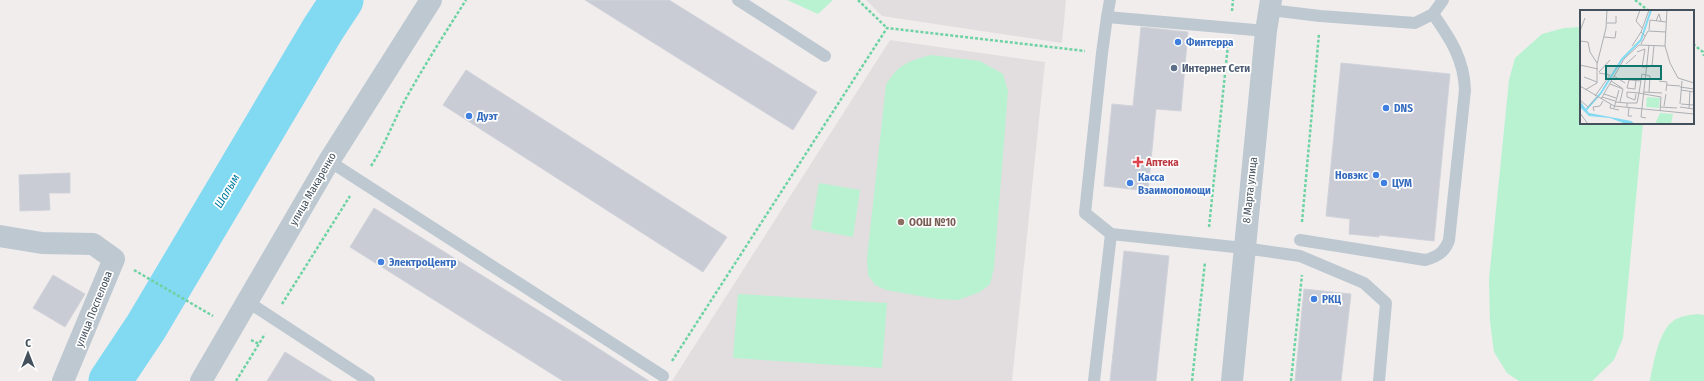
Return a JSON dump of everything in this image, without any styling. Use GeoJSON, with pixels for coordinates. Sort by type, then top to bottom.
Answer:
{"type":"FeatureCollection","features":[{"type":"Feature","properties":{"kind":"street","name":"улица Макаренко"},"geometry":{"type":"LineString","coordinates":[[201,381],[329,161],[431,0]]}},
{"type":"Feature","properties":{"kind":"street","name":"8 Марта улица"},"geometry":{"type":"LineString","coordinates":[[1232,381],[1244,248],[1266,31],[1270,5]]}},
{"type":"Feature","properties":{"kind":"street","name":"улица Поспелова"},"geometry":{"type":"LineString","coordinates":[[0,236],[42,243],[93,244],[114,259],[63,381]]}},
{"type":"Feature","properties":{"kind":"lane"},"geometry":{"type":"LineString","coordinates":[[738,0],[824,56]]}},
{"type":"Feature","properties":{"kind":"lane"},"geometry":{"type":"LineString","coordinates":[[1110,0],[1102,53],[1085,213],[1110,234],[1244,248],[1300,256],[1364,283],[1386,304],[1379,381]]}},
{"type":"Feature","properties":{"kind":"lane"},"geometry":{"type":"LineString","coordinates":[[1270,5],[1320,16],[1415,23],[1433,14],[1443,0]]}},
{"type":"Feature","properties":{"kind":"lane"},"geometry":{"type":"LineString","coordinates":[[1300,240],[1425,260],[1434,258],[1446,248],[1449,240],[1465,78],[1457,52],[1433,14]]}},
{"type":"Feature","properties":{"kind":"lane"},"geometry":{"type":"LineString","coordinates":[[1107,17],[1266,31]]}},
{"type":"Feature","properties":{"kind":"lane"},"geometry":{"type":"LineString","coordinates":[[329,161],[663,376]]}},
{"type":"Feature","properties":{"kind":"lane"},"geometry":{"type":"LineString","coordinates":[[1094,381],[1110,234]]}},
{"type":"Feature","properties":{"kind":"lane"},"geometry":{"type":"LineString","coordinates":[[248,302],[369,381]]}},
{"type":"Feature","properties":{"kind":"path"},"geometry":{"type":"LineString","coordinates":[[858,0],[887,28],[1102,53]]}},
{"type":"Feature","properties":{"kind":"path"},"geometry":{"type":"LineString","coordinates":[[1192,381],[1233,0]]}},
{"type":"Feature","properties":{"kind":"path"},"geometry":{"type":"LineString","coordinates":[[1634,0],[1648,10]]}},
{"type":"Feature","properties":{"kind":"path"},"geometry":{"type":"LineString","coordinates":[[1300,240],[1320,16]]}},
{"type":"Feature","properties":{"kind":"path"},"geometry":{"type":"LineString","coordinates":[[663,376],[887,28]]}},
{"type":"Feature","properties":{"kind":"path"},"geometry":{"type":"LineString","coordinates":[[1694,45],[1704,56]]}},
{"type":"Feature","properties":{"kind":"path"},"geometry":{"type":"LineString","coordinates":[[1291,381],[1302,274],[1300,256]]}},
{"type":"Feature","properties":{"kind":"path"},"geometry":{"type":"LineString","coordinates":[[114,259],[208,312]]}},
{"type":"Feature","properties":{"kind":"shaded area"},"geometry":{"type":"Polygon","coordinates":[[[866,0],[1066,0],[1062,43],[882,16],[866,0]]]}},
{"type":"Feature","properties":{"kind":"shaded area","name":"ООШ №10"},"geometry":{"type":"Polygon","coordinates":[[[890,40],[1045,62],[1012,381],[672,381],[890,40]]]}},
{"type":"Feature","properties":{"kind":"green space"},"geometry":{"type":"Polygon","coordinates":[[[787,0],[833,0],[818,14],[787,0]]]}},
{"type":"Feature","properties":{"kind":"green space"},"geometry":{"type":"Polygon","coordinates":[[[1580,27],[1580,124],[1643,124],[1623,338],[1614,360],[1592,381],[1519,381],[1507,373],[1494,352],[1490,322],[1489,279],[1509,80],[1515,58],[1542,34],[1564,28],[1580,27]]]}},
{"type":"Feature","properties":{"kind":"green space"},"geometry":{"type":"Polygon","coordinates":[[[931,55],[980,61],[1003,74],[1008,91],[994,268],[990,284],[980,292],[958,300],[937,299],[886,290],[875,285],[868,275],[867,258],[886,85],[895,72],[905,64],[931,55]]]}},
{"type":"Feature","properties":{"kind":"green space"},"geometry":{"type":"Polygon","coordinates":[[[819,183],[860,190],[853,237],[811,229],[819,183]]]}},
{"type":"Feature","properties":{"kind":"green space"},"geometry":{"type":"Polygon","coordinates":[[[738,294],[887,303],[882,368],[733,358],[738,294]]]}},
{"type":"Feature","properties":{"kind":"green space"},"geometry":{"type":"Polygon","coordinates":[[[1697,314],[1704,315],[1704,381],[1650,381],[1657,348],[1668,326],[1679,318],[1697,314]]]}},
{"type":"Feature","properties":{"kind":"building"},"geometry":{"type":"Polygon","coordinates":[[[585,0],[669,0],[817,92],[793,130],[585,0]]]}},
{"type":"Feature","properties":{"kind":"building"},"geometry":{"type":"Polygon","coordinates":[[[1141,27],[1188,32],[1181,111],[1156,109],[1148,191],[1104,186],[1112,104],[1133,106],[1141,27]]]}},
{"type":"Feature","properties":{"kind":"building","name":"ЦУМ"},"geometry":{"type":"Polygon","coordinates":[[[1341,63],[1450,74],[1434,241],[1379,235],[1379,237],[1349,234],[1350,219],[1326,216],[1341,63]]]}},
{"type":"Feature","properties":{"kind":"building"},"geometry":{"type":"Polygon","coordinates":[[[466,70],[727,237],[703,272],[443,105],[466,70]]]}},
{"type":"Feature","properties":{"kind":"building"},"geometry":{"type":"Polygon","coordinates":[[[70,173],[70,193],[49,193],[50,210],[20,211],[19,175],[70,173]]]}},
{"type":"Feature","properties":{"kind":"building"},"geometry":{"type":"Polygon","coordinates":[[[374,208],[649,381],[563,381],[350,247],[374,208]]]}},
{"type":"Feature","properties":{"kind":"building"},"geometry":{"type":"Polygon","coordinates":[[[1124,251],[1169,256],[1156,381],[1110,381],[1124,251]]]}},
{"type":"Feature","properties":{"kind":"building"},"geometry":{"type":"Polygon","coordinates":[[[53,275],[85,294],[65,327],[33,308],[53,275]]]}},
{"type":"Feature","properties":{"kind":"building"},"geometry":{"type":"Polygon","coordinates":[[[1304,289],[1351,294],[1341,381],[1295,381],[1304,289]]]}},
{"type":"Feature","properties":{"kind":"building"},"geometry":{"type":"Polygon","coordinates":[[[285,352],[301,362],[332,381],[267,381],[285,352]]]}},
{"type":"Feature","properties":{"kind":"waterway","name":"Шалым"},"geometry":{"type":"LineString","coordinates":[[110,381],[146,327],[323,29],[342,0]]}},
{"type":"Feature","properties":{"kind":"place","name":"Финтерра"},"geometry":{"type":"Point","coordinates":[1178,42]}},
{"type":"Feature","properties":{"kind":"place","name":"Интернет Сети"},"geometry":{"type":"Point","coordinates":[1174,68]}},
{"type":"Feature","properties":{"kind":"place","name":"DNS"},"geometry":{"type":"Point","coordinates":[1386,108]}},
{"type":"Feature","properties":{"kind":"place","name":"Дуэт"},"geometry":{"type":"Point","coordinates":[469,116]}},
{"type":"Feature","properties":{"kind":"place","name":"Аптека"},"geometry":{"type":"Point","coordinates":[1138,162]}},
{"type":"Feature","properties":{"kind":"place","name":"Новэкс"},"geometry":{"type":"Point","coordinates":[1376,175]}},
{"type":"Feature","properties":{"kind":"place","name":"Касса Взаимопомощи"},"geometry":{"type":"Point","coordinates":[1130,183]}},
{"type":"Feature","properties":{"kind":"place","name":"ЦУМ"},"geometry":{"type":"Point","coordinates":[1384,183]}},
{"type":"Feature","properties":{"kind":"place","name":"ООШ №10"},"geometry":{"type":"Point","coordinates":[901,222]}},
{"type":"Feature","properties":{"kind":"place","name":"ЭлектроЦентр"},"geometry":{"type":"Point","coordinates":[381,262]}},
{"type":"Feature","properties":{"kind":"place","name":"РКЦ"},"geometry":{"type":"Point","coordinates":[1314,299]}}]}
